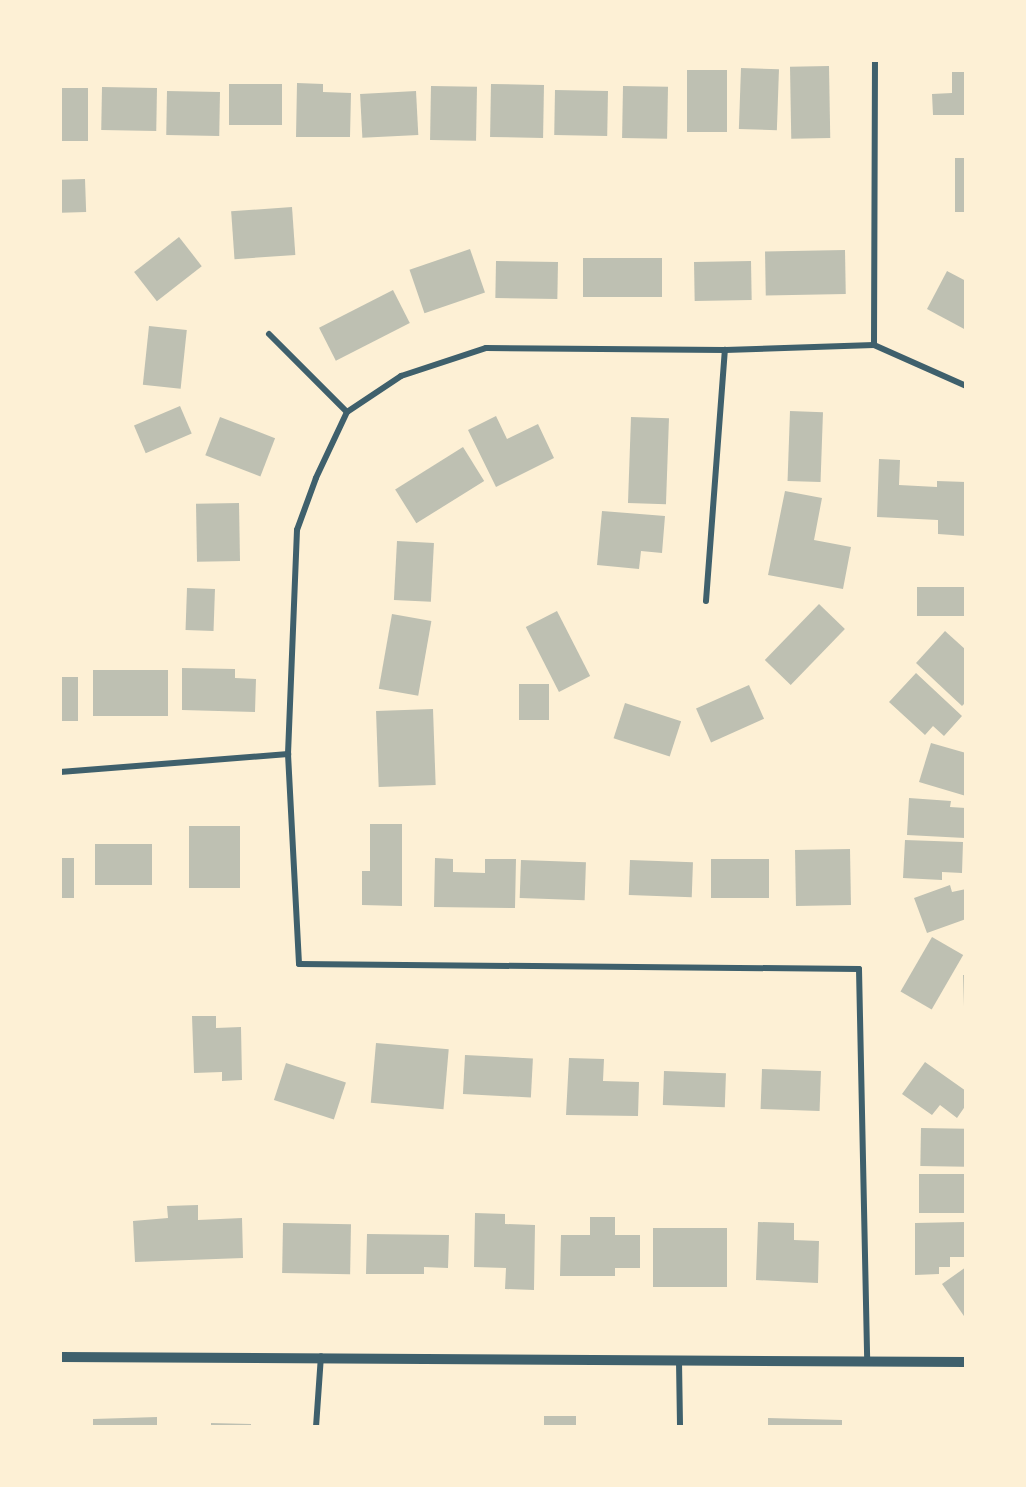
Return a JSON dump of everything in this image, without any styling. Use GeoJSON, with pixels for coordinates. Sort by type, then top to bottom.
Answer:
{"type":"FeatureCollection","features":[{"type":"Feature","properties":{"kind":"street"},"geometry":{"type":"LineString","coordinates":[[874,345],[875,60]]}},
{"type":"Feature","properties":{"kind":"street"},"geometry":{"type":"LineString","coordinates":[[269,333],[347,412]]}},
{"type":"Feature","properties":{"kind":"street"},"geometry":{"type":"LineString","coordinates":[[867,1361],[859,969],[299,964],[288,754],[297,530],[316,478],[347,412],[401,376],[486,348],[725,351],[874,345],[966,386]]}},
{"type":"Feature","properties":{"kind":"street"},"geometry":{"type":"LineString","coordinates":[[706,601],[725,351]]}},
{"type":"Feature","properties":{"kind":"street"},"geometry":{"type":"LineString","coordinates":[[60,772],[288,754]]}},
{"type":"Feature","properties":{"kind":"street"},"geometry":{"type":"LineString","coordinates":[[60,1356],[966,1362]]}},
{"type":"Feature","properties":{"kind":"street"},"geometry":{"type":"LineString","coordinates":[[316,1427],[321,1356]]}},
{"type":"Feature","properties":{"kind":"street"},"geometry":{"type":"LineString","coordinates":[[679,1361],[681,1427]]}},
{"type":"Feature","properties":{"kind":"building"},"geometry":{"type":"Polygon","coordinates":[[[829,66],[830,138],[791,139],[790,67],[829,66]]]}},
{"type":"Feature","properties":{"kind":"building"},"geometry":{"type":"Polygon","coordinates":[[[741,68],[779,69],[777,130],[739,129],[741,68]]]}},
{"type":"Feature","properties":{"kind":"building"},"geometry":{"type":"Polygon","coordinates":[[[687,70],[727,70],[727,132],[687,132],[687,70]]]}},
{"type":"Feature","properties":{"kind":"building"},"geometry":{"type":"Polygon","coordinates":[[[952,72],[966,72],[966,115],[933,115],[932,94],[952,93],[952,72]]]}},
{"type":"Feature","properties":{"kind":"building"},"geometry":{"type":"Polygon","coordinates":[[[297,83],[323,84],[323,92],[351,93],[350,137],[296,137],[297,83]]]}},
{"type":"Feature","properties":{"kind":"building"},"geometry":{"type":"Polygon","coordinates":[[[229,84],[282,84],[282,125],[229,125],[229,84]]]}},
{"type":"Feature","properties":{"kind":"building"},"geometry":{"type":"Polygon","coordinates":[[[491,84],[544,85],[543,138],[490,137],[491,84]]]}},
{"type":"Feature","properties":{"kind":"building"},"geometry":{"type":"Polygon","coordinates":[[[431,86],[477,87],[476,141],[430,140],[431,86]]]}},
{"type":"Feature","properties":{"kind":"building"},"geometry":{"type":"Polygon","coordinates":[[[623,86],[668,87],[667,139],[622,138],[623,86]]]}},
{"type":"Feature","properties":{"kind":"building"},"geometry":{"type":"Polygon","coordinates":[[[102,87],[157,88],[156,131],[101,130],[102,87]]]}},
{"type":"Feature","properties":{"kind":"building"},"geometry":{"type":"Polygon","coordinates":[[[60,88],[88,88],[88,141],[60,141],[60,88]]]}},
{"type":"Feature","properties":{"kind":"building"},"geometry":{"type":"Polygon","coordinates":[[[555,90],[608,91],[607,136],[554,135],[555,90]]]}},
{"type":"Feature","properties":{"kind":"building"},"geometry":{"type":"Polygon","coordinates":[[[167,91],[220,92],[219,136],[166,135],[167,91]]]}},
{"type":"Feature","properties":{"kind":"building"},"geometry":{"type":"Polygon","coordinates":[[[416,91],[418,135],[362,138],[360,94],[416,91]]]}},
{"type":"Feature","properties":{"kind":"building"},"geometry":{"type":"Polygon","coordinates":[[[955,158],[966,158],[966,212],[955,212],[955,158]]]}},
{"type":"Feature","properties":{"kind":"building"},"geometry":{"type":"Polygon","coordinates":[[[85,179],[86,212],[61,213],[60,180],[85,179]]]}},
{"type":"Feature","properties":{"kind":"building"},"geometry":{"type":"Polygon","coordinates":[[[292,207],[295,255],[234,259],[231,211],[292,207]]]}},
{"type":"Feature","properties":{"kind":"building"},"geometry":{"type":"Polygon","coordinates":[[[179,237],[202,266],[157,301],[134,272],[179,237]]]}},
{"type":"Feature","properties":{"kind":"building"},"geometry":{"type":"Polygon","coordinates":[[[470,249],[485,292],[424,313],[409,270],[470,249]]]}},
{"type":"Feature","properties":{"kind":"building"},"geometry":{"type":"Polygon","coordinates":[[[845,250],[846,294],[766,295],[765,251],[845,250]]]}},
{"type":"Feature","properties":{"kind":"building"},"geometry":{"type":"Polygon","coordinates":[[[583,258],[662,258],[662,297],[583,297],[583,258]]]}},
{"type":"Feature","properties":{"kind":"building"},"geometry":{"type":"Polygon","coordinates":[[[496,261],[558,262],[557,299],[495,298],[496,261]]]}},
{"type":"Feature","properties":{"kind":"building"},"geometry":{"type":"Polygon","coordinates":[[[751,261],[752,300],[695,301],[694,262],[751,261]]]}},
{"type":"Feature","properties":{"kind":"building"},"geometry":{"type":"Polygon","coordinates":[[[947,271],[966,281],[966,330],[927,309],[947,271]]]}},
{"type":"Feature","properties":{"kind":"building"},"geometry":{"type":"Polygon","coordinates":[[[393,290],[410,323],[336,361],[319,328],[393,290]]]}},
{"type":"Feature","properties":{"kind":"building"},"geometry":{"type":"Polygon","coordinates":[[[149,326],[187,330],[181,389],[143,385],[149,326]]]}},
{"type":"Feature","properties":{"kind":"building"},"geometry":{"type":"Polygon","coordinates":[[[180,406],[192,434],[146,453],[134,426],[180,406]]]}},
{"type":"Feature","properties":{"kind":"building"},"geometry":{"type":"Polygon","coordinates":[[[790,411],[823,412],[821,482],[788,481],[790,411]]]}},
{"type":"Feature","properties":{"kind":"building"},"geometry":{"type":"Polygon","coordinates":[[[496,416],[507,439],[538,424],[554,458],[496,487],[468,430],[496,416]]]}},
{"type":"Feature","properties":{"kind":"building"},"geometry":{"type":"Polygon","coordinates":[[[220,417],[275,438],[260,476],[205,455],[220,417]]]}},
{"type":"Feature","properties":{"kind":"building"},"geometry":{"type":"Polygon","coordinates":[[[631,417],[669,418],[666,504],[628,503],[631,417]]]}},
{"type":"Feature","properties":{"kind":"building"},"geometry":{"type":"Polygon","coordinates":[[[463,447],[484,481],[416,523],[395,489],[463,447]]]}},
{"type":"Feature","properties":{"kind":"building"},"geometry":{"type":"Polygon","coordinates":[[[879,459],[900,460],[899,485],[937,487],[937,481],[966,482],[966,536],[938,534],[938,520],[877,517],[879,459]]]}},
{"type":"Feature","properties":{"kind":"building"},"geometry":{"type":"Polygon","coordinates":[[[785,491],[822,498],[814,540],[851,547],[843,589],[768,575],[785,491]]]}},
{"type":"Feature","properties":{"kind":"building"},"geometry":{"type":"Polygon","coordinates":[[[239,503],[240,561],[197,562],[196,504],[239,503]]]}},
{"type":"Feature","properties":{"kind":"building"},"geometry":{"type":"Polygon","coordinates":[[[602,511],[665,516],[662,553],[641,551],[639,569],[597,565],[602,511]]]}},
{"type":"Feature","properties":{"kind":"building"},"geometry":{"type":"Polygon","coordinates":[[[397,541],[434,543],[431,602],[394,600],[397,541]]]}},
{"type":"Feature","properties":{"kind":"building"},"geometry":{"type":"Polygon","coordinates":[[[917,587],[966,587],[966,616],[917,616],[917,587]]]}},
{"type":"Feature","properties":{"kind":"building"},"geometry":{"type":"Polygon","coordinates":[[[187,588],[215,589],[214,631],[186,630],[187,588]]]}},
{"type":"Feature","properties":{"kind":"building"},"geometry":{"type":"Polygon","coordinates":[[[819,604],[845,629],[791,685],[765,660],[819,604]]]}},
{"type":"Feature","properties":{"kind":"building"},"geometry":{"type":"Polygon","coordinates":[[[557,611],[590,676],[559,692],[526,627],[557,611]]]}},
{"type":"Feature","properties":{"kind":"building"},"geometry":{"type":"Polygon","coordinates":[[[392,614],[431,621],[418,696],[379,689],[392,614]]]}},
{"type":"Feature","properties":{"kind":"building"},"geometry":{"type":"Polygon","coordinates":[[[945,631],[966,650],[966,702],[962,706],[916,663],[945,631]]]}},
{"type":"Feature","properties":{"kind":"building"},"geometry":{"type":"Polygon","coordinates":[[[182,668],[235,669],[235,678],[256,679],[255,712],[182,710],[182,668]]]}},
{"type":"Feature","properties":{"kind":"building"},"geometry":{"type":"Polygon","coordinates":[[[93,670],[168,670],[168,716],[93,716],[93,670]]]}},
{"type":"Feature","properties":{"kind":"building"},"geometry":{"type":"Polygon","coordinates":[[[916,673],[962,716],[944,736],[933,726],[925,735],[889,702],[916,673]]]}},
{"type":"Feature","properties":{"kind":"building"},"geometry":{"type":"Polygon","coordinates":[[[60,677],[78,677],[78,721],[60,721],[60,677]]]}},
{"type":"Feature","properties":{"kind":"building"},"geometry":{"type":"Polygon","coordinates":[[[519,684],[549,684],[549,720],[519,720],[519,684]]]}},
{"type":"Feature","properties":{"kind":"building"},"geometry":{"type":"Polygon","coordinates":[[[749,685],[764,719],[711,742],[696,709],[749,685]]]}},
{"type":"Feature","properties":{"kind":"building"},"geometry":{"type":"Polygon","coordinates":[[[625,703],[681,721],[670,756],[614,738],[625,703]]]}},
{"type":"Feature","properties":{"kind":"building"},"geometry":{"type":"Polygon","coordinates":[[[433,709],[436,785],[379,787],[376,711],[433,709]]]}},
{"type":"Feature","properties":{"kind":"building"},"geometry":{"type":"Polygon","coordinates":[[[931,743],[966,753],[966,796],[919,782],[931,743]]]}},
{"type":"Feature","properties":{"kind":"building"},"geometry":{"type":"Polygon","coordinates":[[[909,798],[951,801],[950,807],[966,808],[965,838],[907,835],[909,798]]]}},
{"type":"Feature","properties":{"kind":"building"},"geometry":{"type":"Polygon","coordinates":[[[370,824],[402,824],[402,906],[362,905],[362,871],[370,871],[370,824]]]}},
{"type":"Feature","properties":{"kind":"building"},"geometry":{"type":"Polygon","coordinates":[[[189,826],[240,826],[240,888],[189,888],[189,826]]]}},
{"type":"Feature","properties":{"kind":"building"},"geometry":{"type":"Polygon","coordinates":[[[905,840],[963,842],[962,873],[942,872],[942,880],[903,878],[905,840]]]}},
{"type":"Feature","properties":{"kind":"building"},"geometry":{"type":"Polygon","coordinates":[[[95,844],[152,844],[152,885],[95,885],[95,844]]]}},
{"type":"Feature","properties":{"kind":"building"},"geometry":{"type":"Polygon","coordinates":[[[850,849],[851,905],[796,906],[795,850],[850,849]]]}},
{"type":"Feature","properties":{"kind":"building"},"geometry":{"type":"Polygon","coordinates":[[[60,858],[74,858],[74,898],[60,898],[60,858]]]}},
{"type":"Feature","properties":{"kind":"building"},"geometry":{"type":"Polygon","coordinates":[[[435,858],[453,859],[453,872],[485,873],[485,859],[516,859],[515,908],[434,907],[435,858]]]}},
{"type":"Feature","properties":{"kind":"building"},"geometry":{"type":"Polygon","coordinates":[[[711,859],[769,859],[769,898],[711,898],[711,859]]]}},
{"type":"Feature","properties":{"kind":"building"},"geometry":{"type":"Polygon","coordinates":[[[521,860],[586,862],[585,900],[520,898],[521,860]]]}},
{"type":"Feature","properties":{"kind":"building"},"geometry":{"type":"Polygon","coordinates":[[[630,860],[693,862],[692,897],[629,895],[630,860]]]}},
{"type":"Feature","properties":{"kind":"building"},"geometry":{"type":"Polygon","coordinates":[[[950,885],[952,892],[966,889],[966,919],[927,933],[914,898],[950,885]]]}},
{"type":"Feature","properties":{"kind":"building"},"geometry":{"type":"Polygon","coordinates":[[[932,937],[963,955],[932,1010],[900,992],[932,937]]]}},
{"type":"Feature","properties":{"kind":"building"},"geometry":{"type":"Polygon","coordinates":[[[963,975],[966,975],[966,1007],[964,1007],[963,975]]]}},
{"type":"Feature","properties":{"kind":"building"},"geometry":{"type":"Polygon","coordinates":[[[192,1016],[216,1016],[216,1028],[241,1027],[242,1080],[222,1081],[222,1072],[194,1073],[192,1016]]]}},
{"type":"Feature","properties":{"kind":"building"},"geometry":{"type":"Polygon","coordinates":[[[376,1043],[449,1049],[443,1109],[371,1103],[376,1043]]]}},
{"type":"Feature","properties":{"kind":"building"},"geometry":{"type":"Polygon","coordinates":[[[465,1055],[533,1059],[531,1098],[463,1094],[465,1055]]]}},
{"type":"Feature","properties":{"kind":"building"},"geometry":{"type":"Polygon","coordinates":[[[569,1058],[604,1059],[603,1081],[639,1082],[638,1116],[566,1115],[569,1058]]]}},
{"type":"Feature","properties":{"kind":"building"},"geometry":{"type":"Polygon","coordinates":[[[925,1062],[966,1091],[966,1105],[957,1118],[940,1105],[932,1115],[902,1094],[925,1062]]]}},
{"type":"Feature","properties":{"kind":"building"},"geometry":{"type":"Polygon","coordinates":[[[286,1063],[346,1082],[334,1120],[274,1100],[286,1063]]]}},
{"type":"Feature","properties":{"kind":"building"},"geometry":{"type":"Polygon","coordinates":[[[762,1069],[821,1071],[820,1111],[761,1109],[762,1069]]]}},
{"type":"Feature","properties":{"kind":"building"},"geometry":{"type":"Polygon","coordinates":[[[664,1071],[726,1073],[725,1107],[663,1105],[664,1071]]]}},
{"type":"Feature","properties":{"kind":"building"},"geometry":{"type":"Polygon","coordinates":[[[921,1128],[966,1129],[965,1167],[920,1166],[921,1128]]]}},
{"type":"Feature","properties":{"kind":"building"},"geometry":{"type":"Polygon","coordinates":[[[919,1174],[966,1174],[966,1213],[919,1213],[919,1174]]]}},
{"type":"Feature","properties":{"kind":"building"},"geometry":{"type":"Polygon","coordinates":[[[198,1205],[198,1220],[242,1218],[243,1258],[135,1262],[133,1221],[168,1218],[167,1206],[198,1205]]]}},
{"type":"Feature","properties":{"kind":"building"},"geometry":{"type":"Polygon","coordinates":[[[475,1213],[505,1214],[505,1224],[535,1225],[534,1290],[505,1289],[506,1268],[474,1267],[475,1213]]]}},
{"type":"Feature","properties":{"kind":"building"},"geometry":{"type":"Polygon","coordinates":[[[590,1217],[615,1217],[615,1235],[640,1235],[640,1268],[615,1268],[615,1276],[560,1276],[561,1235],[590,1235],[590,1217]]]}},
{"type":"Feature","properties":{"kind":"building"},"geometry":{"type":"Polygon","coordinates":[[[758,1222],[794,1223],[794,1240],[819,1241],[818,1283],[756,1280],[758,1222]]]}},
{"type":"Feature","properties":{"kind":"building"},"geometry":{"type":"Polygon","coordinates":[[[966,1222],[966,1257],[950,1257],[950,1267],[939,1267],[939,1274],[915,1275],[915,1223],[966,1222]]]}},
{"type":"Feature","properties":{"kind":"building"},"geometry":{"type":"Polygon","coordinates":[[[283,1223],[351,1224],[350,1274],[282,1273],[283,1223]]]}},
{"type":"Feature","properties":{"kind":"building"},"geometry":{"type":"Polygon","coordinates":[[[653,1228],[727,1228],[727,1287],[653,1287],[653,1228]]]}},
{"type":"Feature","properties":{"kind":"building"},"geometry":{"type":"Polygon","coordinates":[[[367,1234],[449,1235],[448,1268],[424,1267],[424,1274],[366,1274],[367,1234]]]}},
{"type":"Feature","properties":{"kind":"building"},"geometry":{"type":"Polygon","coordinates":[[[966,1267],[966,1319],[942,1284],[966,1267]]]}},
{"type":"Feature","properties":{"kind":"building"},"geometry":{"type":"Polygon","coordinates":[[[544,1416],[576,1416],[576,1427],[544,1427],[544,1416]]]}},
{"type":"Feature","properties":{"kind":"building"},"geometry":{"type":"Polygon","coordinates":[[[157,1417],[157,1427],[93,1427],[93,1419],[157,1417]]]}},
{"type":"Feature","properties":{"kind":"building"},"geometry":{"type":"Polygon","coordinates":[[[768,1418],[842,1420],[842,1427],[768,1427],[768,1418]]]}},
{"type":"Feature","properties":{"kind":"building"},"geometry":{"type":"Polygon","coordinates":[[[211,1423],[251,1424],[251,1427],[211,1427],[211,1423]]]}}]}
